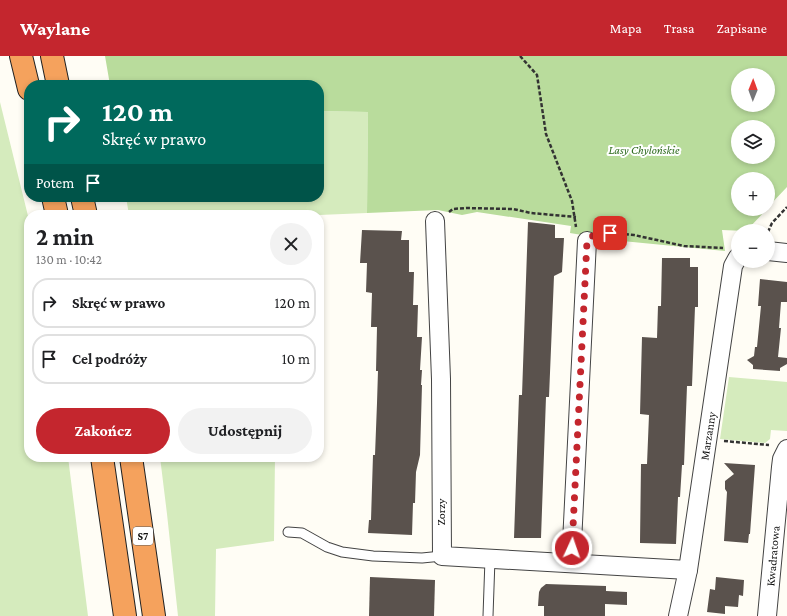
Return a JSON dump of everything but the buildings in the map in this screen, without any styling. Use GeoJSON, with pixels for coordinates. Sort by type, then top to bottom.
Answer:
{"type":"FeatureCollection","features":[{"type":"Feature","properties":{"kind":"highway"},"geometry":{"type":"LineString","coordinates":[[21,56],[27,80]]}},
{"type":"Feature","properties":{"kind":"highway"},"geometry":{"type":"LineString","coordinates":[[52,56],[57,80]]}},
{"type":"Feature","properties":{"kind":"highway","name":"S7"},"geometry":{"type":"LineString","coordinates":[[103,462],[125,616]]}},
{"type":"Feature","properties":{"kind":"highway","name":"S7"},"geometry":{"type":"LineString","coordinates":[[132,462],[154,616]]}},
{"type":"Feature","properties":{"kind":"street","name":"Zorzy"},"geometry":{"type":"LineString","coordinates":[[435,221],[441,379],[442,556]]}},
{"type":"Feature","properties":{"kind":"street"},"geometry":{"type":"LineString","coordinates":[[571,563],[587,241]]}},
{"type":"Feature","properties":{"kind":"street"},"geometry":{"type":"LineString","coordinates":[[775,251],[787,252]]}},
{"type":"Feature","properties":{"kind":"street","name":"Marzanny"},"geometry":{"type":"LineString","coordinates":[[678,616],[688,570],[734,268]]}},
{"type":"Feature","properties":{"kind":"street","name":"Kwadratowa"},"geometry":{"type":"LineString","coordinates":[[767,616],[781,467],[786,450]]}},
{"type":"Feature","properties":{"kind":"street"},"geometry":{"type":"LineString","coordinates":[[442,556],[688,570]]}},
{"type":"Feature","properties":{"kind":"lane"},"geometry":{"type":"LineString","coordinates":[[288,532],[302,533],[327,547],[342,552],[373,556],[422,558],[442,556]]}},
{"type":"Feature","properties":{"kind":"lane"},"geometry":{"type":"LineString","coordinates":[[488,616],[490,559]]}},
{"type":"Feature","properties":{"kind":"path"},"geometry":{"type":"LineString","coordinates":[[520,56],[537,75],[546,134],[572,201],[576,217],[576,226],[587,241],[597,232],[634,235],[684,246],[731,253]]}},
{"type":"Feature","properties":{"kind":"path"},"geometry":{"type":"LineString","coordinates":[[772,224],[787,207]]}},
{"type":"Feature","properties":{"kind":"path"},"geometry":{"type":"LineString","coordinates":[[435,221],[453,209],[466,208],[513,209],[531,213],[576,217]]}},
{"type":"Feature","properties":{"kind":"path"},"geometry":{"type":"LineString","coordinates":[[708,440],[773,446],[786,450]]}},
{"type":"Feature","properties":{"kind":"green space","name":"Lasy Chylońskie"},"geometry":{"type":"Polygon","coordinates":[[[105,56],[787,56],[787,187],[775,200],[775,172],[731,172],[731,216],[760,216],[753,224],[731,224],[731,230],[722,230],[725,251],[612,240],[570,233],[571,226],[477,212],[462,215],[438,210],[367,213],[368,112],[324,111],[324,80],[109,80],[105,56]]]}},
{"type":"Feature","properties":{"kind":"green space"},"geometry":{"type":"Polygon","coordinates":[[[0,102],[27,210],[24,210],[24,462],[69,462],[88,616],[0,616],[0,102]]]}},
{"type":"Feature","properties":{"kind":"green space"},"geometry":{"type":"Polygon","coordinates":[[[324,111],[368,112],[367,213],[324,215],[324,210],[128,210],[127,202],[324,202],[324,111]]]}},
{"type":"Feature","properties":{"kind":"green space"},"geometry":{"type":"Polygon","coordinates":[[[729,377],[787,382],[787,431],[771,430],[770,439],[765,443],[720,439],[729,377]]]}},
{"type":"Feature","properties":{"kind":"green space"},"geometry":{"type":"Polygon","coordinates":[[[161,462],[275,462],[274,541],[216,549],[215,616],[178,616],[161,462]]]}},
{"type":"Feature","properties":{"kind":"route"},"geometry":{"type":"LineString","coordinates":[[572,548],[587,241],[597,232],[610,233]]}}]}
